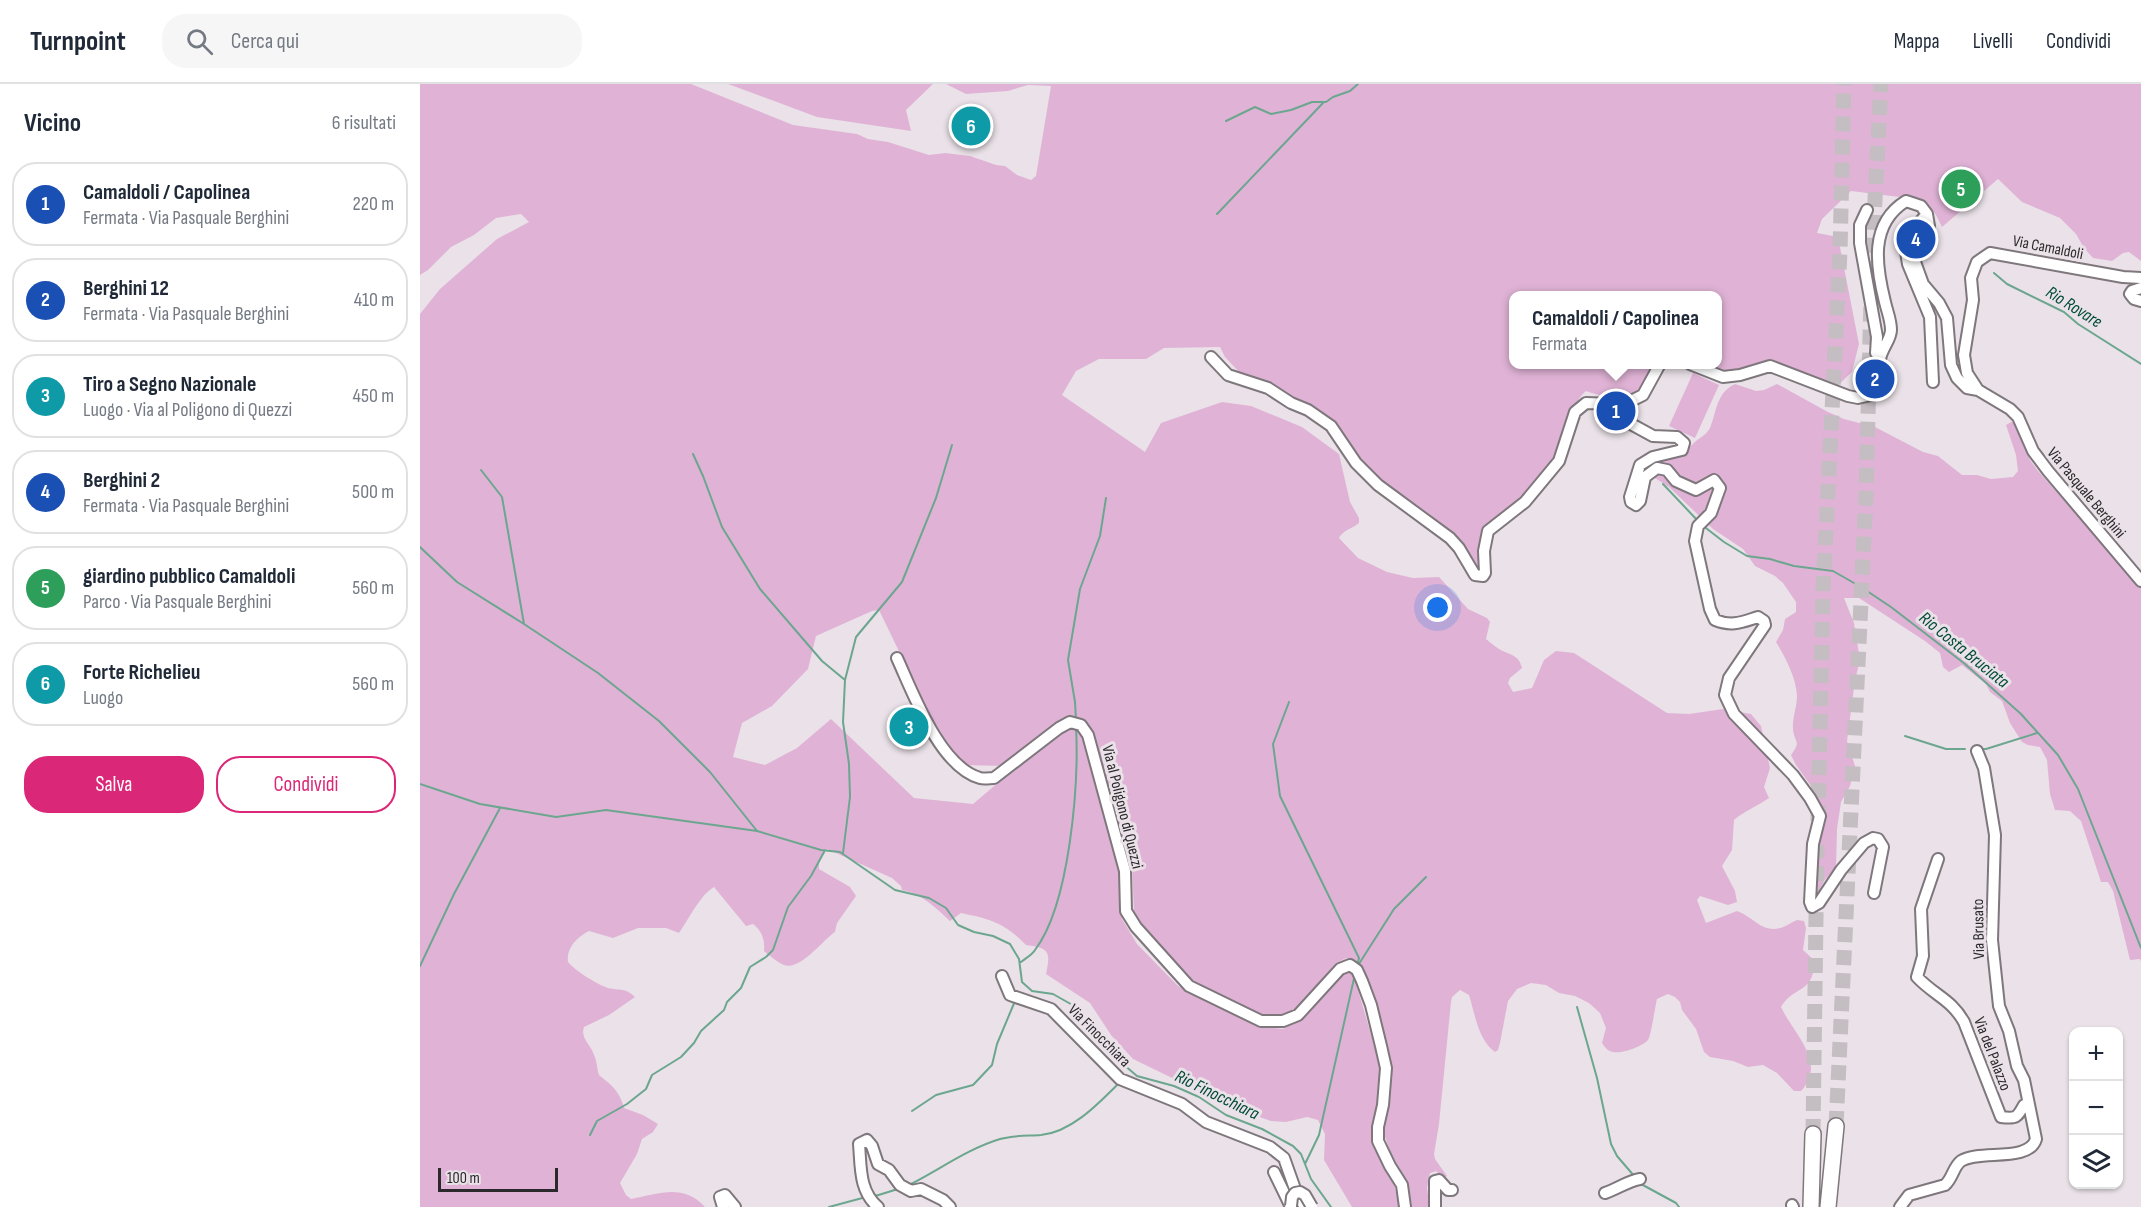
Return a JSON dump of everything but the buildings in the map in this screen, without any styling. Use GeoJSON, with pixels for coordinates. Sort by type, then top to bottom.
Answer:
{"type":"FeatureCollection","features":[{"type":"Feature","properties":{"kind":"highway"},"geometry":{"type":"LineString","coordinates":[[1829,1200],[1836,1126]]}},
{"type":"Feature","properties":{"kind":"highway"},"geometry":{"type":"LineString","coordinates":[[1811,1207],[1813,1134]]}},
{"type":"Feature","properties":{"kind":"street"},"geometry":{"type":"LineString","coordinates":[[1703,369],[1724,377],[1770,366],[1848,396],[1858,398],[1871,395],[1878,385],[1880,356],[1891,333],[1878,261],[1880,237],[1883,224],[1893,209],[1906,201],[1921,206],[1927,214],[1907,236],[1905,246],[1908,264],[1930,317],[1933,382]]}},
{"type":"Feature","properties":{"kind":"street"},"geometry":{"type":"LineString","coordinates":[[1867,210],[1860,225],[1860,243],[1878,344],[1872,372],[1871,395]]}},
{"type":"Feature","properties":{"kind":"street","name":"Via Pasquale Berghini"},"geometry":{"type":"LineString","coordinates":[[1927,214],[1929,226],[1918,244],[1915,262],[1923,284],[1939,303],[1947,318],[1951,365],[1957,378],[1967,388],[1978,390],[2010,409],[2018,417],[2033,451],[2141,581]]}},
{"type":"Feature","properties":{"kind":"street","name":"Via Camaldoli"},"geometry":{"type":"LineString","coordinates":[[1978,390],[1967,373],[1964,355],[1973,300],[1971,278],[1977,262],[1983,257],[1990,253],[2006,255],[2028,261],[2141,278]]}},
{"type":"Feature","properties":{"kind":"street"},"geometry":{"type":"LineString","coordinates":[[2141,288],[2130,294],[2134,299],[2141,301]]}},
{"type":"Feature","properties":{"kind":"street"},"geometry":{"type":"LineString","coordinates":[[1211,357],[1228,375],[1268,388],[1291,403],[1308,410],[1331,426],[1356,463],[1377,486],[1450,538],[1459,548],[1475,575],[1479,577],[1485,573],[1484,551],[1488,531],[1525,502],[1559,461],[1575,412],[1586,403],[1614,404],[1644,395],[1657,369]]}},
{"type":"Feature","properties":{"kind":"street"},"geometry":{"type":"LineString","coordinates":[[1622,422],[1631,424],[1653,436],[1677,437],[1684,443],[1682,450],[1653,457],[1640,465],[1630,497],[1631,502],[1636,505],[1640,501],[1645,477],[1657,468],[1667,470],[1676,481],[1696,490],[1713,480],[1720,488],[1711,513],[1698,526],[1695,541],[1710,609],[1715,620],[1725,624],[1741,624],[1758,617],[1764,621],[1765,625],[1729,678],[1725,695],[1734,714],[1793,775],[1820,816],[1813,844],[1810,902],[1812,906],[1819,903],[1841,870],[1864,843],[1874,838],[1881,842],[1882,847],[1874,894]]}},
{"type":"Feature","properties":{"kind":"street","name":"Via al Poligono di Quezzi"},"geometry":{"type":"LineString","coordinates":[[897,658],[936,740],[962,768],[980,778],[994,778],[1070,722],[1082,725],[1088,735],[1125,871],[1126,911],[1136,927],[1189,986],[1261,1021],[1283,1022],[1298,1015],[1340,969],[1350,965],[1357,970],[1371,1005],[1386,1068],[1378,1142],[1402,1185],[1405,1207]]}},
{"type":"Feature","properties":{"kind":"street","name":"Via Brusato"},"geometry":{"type":"LineString","coordinates":[[1977,751],[1984,768],[1995,835],[1992,940],[1999,1006],[2017,1066],[2024,1080],[2028,1104]]}},
{"type":"Feature","properties":{"kind":"street","name":"Via del Palazzo"},"geometry":{"type":"LineString","coordinates":[[1900,1207],[1909,1194],[1945,1185],[1961,1161],[2008,1154],[2032,1146],[2037,1139],[2028,1104],[2014,1118],[2001,1117],[1959,1013],[1951,1002],[1931,990],[1917,977],[1923,956],[1921,909],[1938,860]]}},
{"type":"Feature","properties":{"kind":"street","name":"Via Finocchiara"},"geometry":{"type":"LineString","coordinates":[[1002,976],[1010,995],[1051,1009],[1120,1079],[1182,1104],[1206,1122],[1270,1146],[1284,1158],[1305,1207]]}},
{"type":"Feature","properties":{"kind":"street"},"geometry":{"type":"LineString","coordinates":[[878,1207],[867,1196],[862,1182],[859,1144],[864,1140],[872,1146],[878,1164],[889,1170],[900,1185],[911,1191],[921,1189],[944,1200],[950,1207]]}},
{"type":"Feature","properties":{"kind":"street"},"geometry":{"type":"LineString","coordinates":[[1274,1172],[1291,1206]]}},
{"type":"Feature","properties":{"kind":"street"},"geometry":{"type":"LineString","coordinates":[[1435,1207],[1435,1181],[1439,1180],[1448,1190],[1452,1190]]}},
{"type":"Feature","properties":{"kind":"street"},"geometry":{"type":"LineString","coordinates":[[1605,1193],[1637,1180]]}},
{"type":"Feature","properties":{"kind":"street"},"geometry":{"type":"LineString","coordinates":[[1291,1206],[1293,1194],[1300,1192],[1305,1195],[1312,1207]]}},
{"type":"Feature","properties":{"kind":"street"},"geometry":{"type":"LineString","coordinates":[[723,1207],[720,1197],[725,1195],[735,1207]]}},
{"type":"Feature","properties":{"kind":"shaded area"},"geometry":{"type":"Polygon","coordinates":[[[420,84],[691,84],[793,125],[857,134],[929,155],[945,153],[970,156],[1005,166],[1017,175],[1031,180],[1036,176],[1051,86],[1028,85],[1008,91],[966,94],[946,84],[2141,84],[2141,261],[2129,252],[2123,253],[2112,261],[2093,258],[2076,234],[2060,218],[2022,202],[1998,179],[1942,227],[1924,200],[1851,191],[1822,219],[1817,233],[1838,237],[1859,344],[1852,372],[1836,387],[1773,361],[1729,371],[1713,369],[1722,369],[1722,291],[1509,291],[1509,369],[1653,369],[1644,386],[1632,396],[1617,398],[1586,391],[1581,396],[1572,417],[1567,416],[1559,456],[1525,501],[1491,526],[1480,571],[1465,551],[1370,474],[1344,436],[1241,374],[1225,357],[1220,347],[1164,348],[1146,359],[1099,359],[1076,371],[1062,395],[1145,452],[1161,423],[1222,402],[1251,406],[1302,427],[1339,454],[1350,502],[1359,518],[1359,523],[1339,538],[1358,558],[1387,572],[1413,578],[1439,577],[1468,609],[1487,618],[1490,622],[1486,639],[1499,649],[1516,657],[1521,663],[1522,668],[1510,678],[1508,683],[1513,692],[1532,688],[1544,660],[1556,651],[1574,653],[1667,713],[1689,714],[1723,709],[1751,714],[1761,726],[1770,768],[1764,787],[1769,798],[1734,820],[1732,850],[1722,866],[1735,891],[1737,902],[1728,905],[1700,896],[1697,900],[1706,923],[1737,911],[1762,926],[1774,929],[1797,920],[1804,921],[1806,928],[1803,950],[1815,961],[1813,972],[1807,985],[1786,1000],[1781,1007],[1806,1048],[1810,1059],[1811,1070],[1801,1091],[1794,1091],[1777,1073],[1763,1065],[1748,1067],[1733,1061],[1710,1057],[1704,1052],[1696,1029],[1682,1010],[1680,1002],[1668,994],[1657,999],[1648,1040],[1626,1051],[1617,1052],[1609,1051],[1602,1043],[1606,1028],[1600,1013],[1589,1003],[1575,996],[1559,993],[1546,985],[1531,983],[1517,989],[1508,1001],[1500,1043],[1495,1052],[1481,1034],[1469,995],[1460,990],[1452,997],[1451,1002],[1434,1154],[1447,1176],[1444,1178],[1436,1171],[1430,1173],[1427,1188],[1430,1207],[1409,1207],[1405,1178],[1392,1156],[1384,1134],[1391,1081],[1387,1046],[1364,968],[1346,958],[1335,964],[1296,1010],[1282,1015],[1261,1014],[1200,987],[1181,970],[1134,912],[1132,864],[1092,733],[1071,718],[1005,766],[962,765],[940,736],[879,610],[816,636],[808,669],[772,706],[742,723],[733,757],[765,765],[797,748],[831,719],[914,798],[973,804],[1060,730],[1074,726],[1082,732],[1121,869],[1122,919],[1137,944],[1178,986],[1266,1027],[1283,1029],[1301,1019],[1341,971],[1347,970],[1353,973],[1380,1065],[1380,1083],[1373,1129],[1393,1178],[1399,1207],[1352,1207],[1324,1160],[1325,1134],[1318,1120],[1307,1117],[1286,1122],[1271,1121],[1234,1108],[1133,1059],[1111,1035],[1090,1003],[1046,974],[1048,956],[1044,949],[1026,945],[1004,927],[989,920],[961,913],[950,921],[922,898],[902,890],[892,878],[827,849],[819,862],[819,869],[850,887],[856,896],[837,923],[835,932],[797,964],[784,965],[764,951],[763,939],[759,930],[753,924],[746,926],[714,887],[699,901],[679,933],[666,928],[638,928],[613,938],[589,931],[580,936],[569,952],[568,962],[581,973],[608,988],[625,991],[635,997],[609,1015],[584,1027],[583,1031],[593,1051],[599,1075],[615,1089],[624,1108],[658,1124],[653,1132],[642,1139],[637,1154],[620,1183],[626,1195],[631,1199],[661,1193],[679,1193],[688,1195],[705,1207],[420,1207],[420,314],[440,289],[497,239],[529,222],[521,214],[496,218],[474,235],[451,247],[420,275],[420,84]]]}},
{"type":"Feature","properties":{"kind":"shaded area"},"geometry":{"type":"Polygon","coordinates":[[[728,84],[933,84],[906,110],[911,131],[817,117],[728,84]]]}},
{"type":"Feature","properties":{"kind":"shaded area"},"geometry":{"type":"Polygon","coordinates":[[[1693,373],[1719,385],[1695,438],[1669,426],[1693,373]]]}},
{"type":"Feature","properties":{"kind":"shaded area"},"geometry":{"type":"Polygon","coordinates":[[[1735,384],[1756,391],[1777,384],[1828,412],[1844,419],[1875,427],[1923,452],[1938,456],[1962,475],[1977,475],[1991,479],[2013,477],[2018,471],[2016,455],[2006,425],[2013,421],[2030,460],[2038,471],[2141,587],[2141,962],[2140,959],[2130,960],[2113,891],[2108,882],[2101,882],[2081,821],[2070,811],[2055,810],[2050,794],[2047,760],[2040,747],[2022,742],[2010,723],[2002,701],[1990,692],[1986,684],[1962,665],[1949,672],[1943,667],[1940,653],[1859,598],[1844,598],[1854,623],[1860,660],[1847,741],[1855,766],[1850,786],[1841,802],[1837,829],[1836,867],[1824,881],[1816,897],[1814,892],[1818,840],[1824,818],[1816,793],[1791,755],[1797,744],[1793,725],[1797,700],[1796,689],[1790,668],[1776,642],[1783,630],[1785,619],[1796,612],[1796,602],[1783,583],[1775,576],[1755,566],[1743,549],[1713,529],[1669,487],[1655,478],[1649,470],[1655,461],[1681,454],[1706,434],[1721,397],[1735,384]]]}},
{"type":"Feature","properties":{"kind":"waterway"},"geometry":{"type":"LineString","coordinates":[[1226,121],[1255,107],[1271,114],[1312,102],[1326,102],[1350,91],[1358,84]]}},
{"type":"Feature","properties":{"kind":"waterway"},"geometry":{"type":"LineString","coordinates":[[1217,214],[1323,103]]}},
{"type":"Feature","properties":{"kind":"waterway","name":"Rio Rovare"},"geometry":{"type":"LineString","coordinates":[[1994,273],[2007,284],[2064,312],[2078,324],[2141,364]]}},
{"type":"Feature","properties":{"kind":"waterway"},"geometry":{"type":"LineString","coordinates":[[843,853],[850,797],[849,764],[843,722],[845,680],[856,637],[902,582],[936,498],[952,445]]}},
{"type":"Feature","properties":{"kind":"waterway"},"geometry":{"type":"LineString","coordinates":[[693,454],[722,527],[760,589],[822,661],[845,680]]}},
{"type":"Feature","properties":{"kind":"waterway"},"geometry":{"type":"LineString","coordinates":[[481,470],[502,497],[524,624]]}},
{"type":"Feature","properties":{"kind":"waterway","name":"Rio Costa Bruciata"},"geometry":{"type":"LineString","coordinates":[[1663,484],[1698,521]]}},
{"type":"Feature","properties":{"kind":"waterway"},"geometry":{"type":"LineString","coordinates":[[1076,720],[1068,660],[1080,589],[1100,536],[1106,498]]}},
{"type":"Feature","properties":{"kind":"waterway","name":"Rio Costa Bruciata"},"geometry":{"type":"LineString","coordinates":[[1702,525],[1747,556],[1833,571],[1861,587],[1965,664],[2021,714],[2058,755],[2078,789],[2141,948]]}},
{"type":"Feature","properties":{"kind":"waterway"},"geometry":{"type":"LineString","coordinates":[[420,547],[457,582],[598,673],[659,721],[710,772],[757,831]]}},
{"type":"Feature","properties":{"kind":"waterway"},"geometry":{"type":"LineString","coordinates":[[1289,702],[1273,744],[1280,796],[1359,958],[1357,966]]}},
{"type":"Feature","properties":{"kind":"waterway"},"geometry":{"type":"LineString","coordinates":[[1021,962],[1034,952],[1047,930],[1057,904],[1064,874],[1074,810],[1076,726]]}},
{"type":"Feature","properties":{"kind":"waterway"},"geometry":{"type":"LineString","coordinates":[[1979,749],[1986,749],[2037,733]]}},
{"type":"Feature","properties":{"kind":"waterway"},"geometry":{"type":"LineString","coordinates":[[1905,736],[1946,749],[1965,749]]}},
{"type":"Feature","properties":{"kind":"waterway","name":"Rio Finocchiara"},"geometry":{"type":"LineString","coordinates":[[420,784],[480,804],[556,817],[606,810],[757,831],[821,850],[840,852],[895,890],[929,898],[946,908],[958,925],[1010,944],[1019,959],[1022,982],[1032,991],[1053,994],[1076,1007],[1089,1028],[1117,1059],[1137,1076],[1174,1086],[1199,1097],[1226,1115],[1262,1129],[1293,1146],[1301,1154],[1311,1179],[1331,1207]]}},
{"type":"Feature","properties":{"kind":"waterway"},"geometry":{"type":"LineString","coordinates":[[420,966],[454,894],[500,808]]}},
{"type":"Feature","properties":{"kind":"waterway"},"geometry":{"type":"LineString","coordinates":[[590,1135],[597,1121],[627,1104],[646,1089],[652,1075],[681,1057],[701,1031],[724,1010],[727,1002],[741,988],[750,967],[773,950],[788,907],[811,876],[824,852]]}},
{"type":"Feature","properties":{"kind":"waterway"},"geometry":{"type":"LineString","coordinates":[[1357,967],[1394,909],[1426,877]]}},
{"type":"Feature","properties":{"kind":"waterway"},"geometry":{"type":"LineString","coordinates":[[1305,1164],[1319,1135],[1355,974]]}},
{"type":"Feature","properties":{"kind":"waterway"},"geometry":{"type":"LineString","coordinates":[[912,1111],[936,1095],[973,1085],[992,1065],[997,1044],[1015,1001]]}},
{"type":"Feature","properties":{"kind":"waterway"},"geometry":{"type":"LineString","coordinates":[[1577,1007],[1597,1078],[1611,1144],[1617,1156],[1635,1177]]}},
{"type":"Feature","properties":{"kind":"waterway"},"geometry":{"type":"LineString","coordinates":[[909,1185],[988,1143],[1010,1137],[1052,1133],[1063,1128],[1084,1115],[1120,1082]]}},
{"type":"Feature","properties":{"kind":"waterway"},"geometry":{"type":"LineString","coordinates":[[1641,1184],[1676,1203],[1679,1207]]}},
{"type":"Feature","properties":{"kind":"waterway"},"geometry":{"type":"LineString","coordinates":[[872,1197],[898,1189]]}},
{"type":"Feature","properties":{"kind":"waterway"},"geometry":{"type":"LineString","coordinates":[[829,1207],[866,1197]]}},
{"type":"Feature","properties":{"kind":"tunnel"},"geometry":{"type":"LineString","coordinates":[[1818,821],[1823,591],[1840,251],[1844,84]]}},
{"type":"Feature","properties":{"kind":"tunnel"},"geometry":{"type":"LineString","coordinates":[[1836,1126],[1866,496],[1872,258],[1881,84]]}},
{"type":"Feature","properties":{"kind":"tunnel"},"geometry":{"type":"LineString","coordinates":[[1813,1134],[1817,845]]}},
{"type":"Feature","properties":{"kind":"place","name":"Forte Richelieu"},"geometry":{"type":"Point","coordinates":[971,126]}},
{"type":"Feature","properties":{"kind":"place","name":"giardino pubblico Camaldoli"},"geometry":{"type":"Point","coordinates":[1961,189]}},
{"type":"Feature","properties":{"kind":"place","name":"Berghini 2"},"geometry":{"type":"Point","coordinates":[1916,239]}},
{"type":"Feature","properties":{"kind":"place","name":"Berghini 12"},"geometry":{"type":"Point","coordinates":[1875,379]}},
{"type":"Feature","properties":{"kind":"place","name":"Camaldoli / Capolinea"},"geometry":{"type":"Point","coordinates":[1616,411]}},
{"type":"Feature","properties":{"kind":"place","name":"Tiro a Segno Nazionale"},"geometry":{"type":"Point","coordinates":[909,727]}}]}
